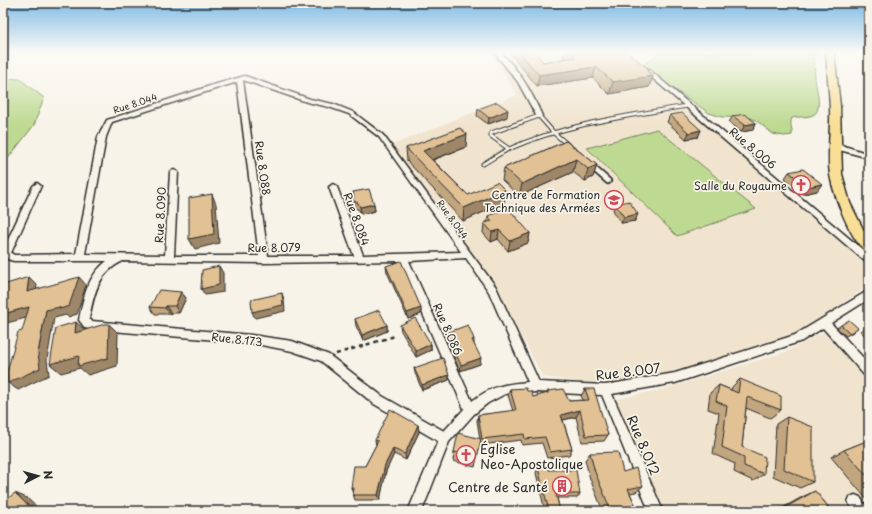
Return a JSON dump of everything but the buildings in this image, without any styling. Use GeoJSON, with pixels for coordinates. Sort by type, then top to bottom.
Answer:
{"type":"FeatureCollection","features":[{"type":"Feature","properties":{"kind":"main road"},"geometry":{"type":"LineString","coordinates":[[832,76],[835,106],[836,174],[844,203],[857,231],[869,247]]}},
{"type":"Feature","properties":{"kind":"street"},"geometry":{"type":"LineString","coordinates":[[516,76],[533,100],[539,116]]}},
{"type":"Feature","properties":{"kind":"street","name":"Rue 8.006"},"geometry":{"type":"LineString","coordinates":[[653,76],[869,260]]}},
{"type":"Feature","properties":{"kind":"street","name":"Rue 8.044"},"geometry":{"type":"LineString","coordinates":[[80,257],[102,137],[109,122],[240,78],[245,78],[309,101],[332,105],[351,112],[364,121],[381,136],[468,255]]}},
{"type":"Feature","properties":{"kind":"street","name":"Rue 8.088"},"geometry":{"type":"LineString","coordinates":[[240,78],[264,260]]}},
{"type":"Feature","properties":{"kind":"street"},"geometry":{"type":"LineString","coordinates":[[835,146],[869,156]]}},
{"type":"Feature","properties":{"kind":"street","name":"Rue 8.090"},"geometry":{"type":"LineString","coordinates":[[169,259],[174,172]]}},
{"type":"Feature","properties":{"kind":"street","name":"Rue 8.079"},"geometry":{"type":"LineString","coordinates":[[37,186],[6,253],[8,256],[24,258],[80,257],[264,260],[360,259],[468,255]]}},
{"type":"Feature","properties":{"kind":"street","name":"Rue 8.084"},"geometry":{"type":"LineString","coordinates":[[333,187],[360,259]]}},
{"type":"Feature","properties":{"kind":"street"},"geometry":{"type":"LineString","coordinates":[[468,255],[493,290],[536,387]]}},
{"type":"Feature","properties":{"kind":"street","name":"Rue 8.086"},"geometry":{"type":"LineString","coordinates":[[403,257],[470,410]]}},
{"type":"Feature","properties":{"kind":"street","name":"Rue 8.173"},"geometry":{"type":"LineString","coordinates":[[125,258],[114,261],[105,268],[94,282],[87,301],[84,320],[89,325],[251,339],[292,346],[325,358],[378,400],[445,438]]}},
{"type":"Feature","properties":{"kind":"street","name":"Rue 8.007"},"geometry":{"type":"LineString","coordinates":[[415,511],[445,438],[470,410],[484,399],[504,390],[536,387],[605,390],[675,378],[798,338],[825,323],[869,294]]}},
{"type":"Feature","properties":{"kind":"street"},"geometry":{"type":"LineString","coordinates":[[825,323],[869,372]]}},
{"type":"Feature","properties":{"kind":"street","name":"Rue 8.012"},"geometry":{"type":"LineString","coordinates":[[605,390],[656,511]]}},
{"type":"Feature","properties":{"kind":"lane"},"geometry":{"type":"LineString","coordinates":[[483,164],[509,148],[554,133],[625,116],[687,106]]}},
{"type":"Feature","properties":{"kind":"lane"},"geometry":{"type":"LineString","coordinates":[[509,148],[490,136],[491,133],[539,116],[570,148]]}},
{"type":"Feature","properties":{"kind":"lane"},"geometry":{"type":"LineString","coordinates":[[587,162],[608,181]]}},
{"type":"Feature","properties":{"kind":"path"},"geometry":{"type":"LineString","coordinates":[[325,358],[395,336]]}},
{"type":"Feature","properties":{"kind":"shaded area","name":"Centre de Formation Technique des Armées"},"geometry":{"type":"Polygon","coordinates":[[[505,76],[649,76],[869,260],[869,285],[821,319],[795,334],[668,377],[602,385],[543,377],[497,290],[473,255],[389,146],[517,95],[505,76]]]}},
{"type":"Feature","properties":{"kind":"shaded area"},"geometry":{"type":"Polygon","coordinates":[[[826,331],[869,385],[869,511],[665,511],[613,400],[671,387],[785,352],[826,331]]]}},
{"type":"Feature","properties":{"kind":"green space"},"geometry":{"type":"Polygon","coordinates":[[[655,76],[815,76],[818,108],[811,116],[792,118],[792,135],[784,136],[773,134],[751,118],[722,117],[709,113],[655,76]]]}},
{"type":"Feature","properties":{"kind":"green space"},"geometry":{"type":"Polygon","coordinates":[[[3,78],[20,79],[44,98],[34,125],[3,165],[3,78]]]}},
{"type":"Feature","properties":{"kind":"green space"},"geometry":{"type":"Polygon","coordinates":[[[657,129],[756,209],[677,236],[587,148],[657,129]]]}},
{"type":"Feature","properties":{"kind":"place","name":"Salle du Royaume"},"geometry":{"type":"Point","coordinates":[801,185]}},
{"type":"Feature","properties":{"kind":"place","name":"Centre de Formation Technique des Armées"},"geometry":{"type":"Point","coordinates":[614,200]}},
{"type":"Feature","properties":{"kind":"place","name":"Église Neo-Apostolique"},"geometry":{"type":"Point","coordinates":[466,455]}},
{"type":"Feature","properties":{"kind":"place","name":"Centre de Santé"},"geometry":{"type":"Point","coordinates":[562,486]}}]}
